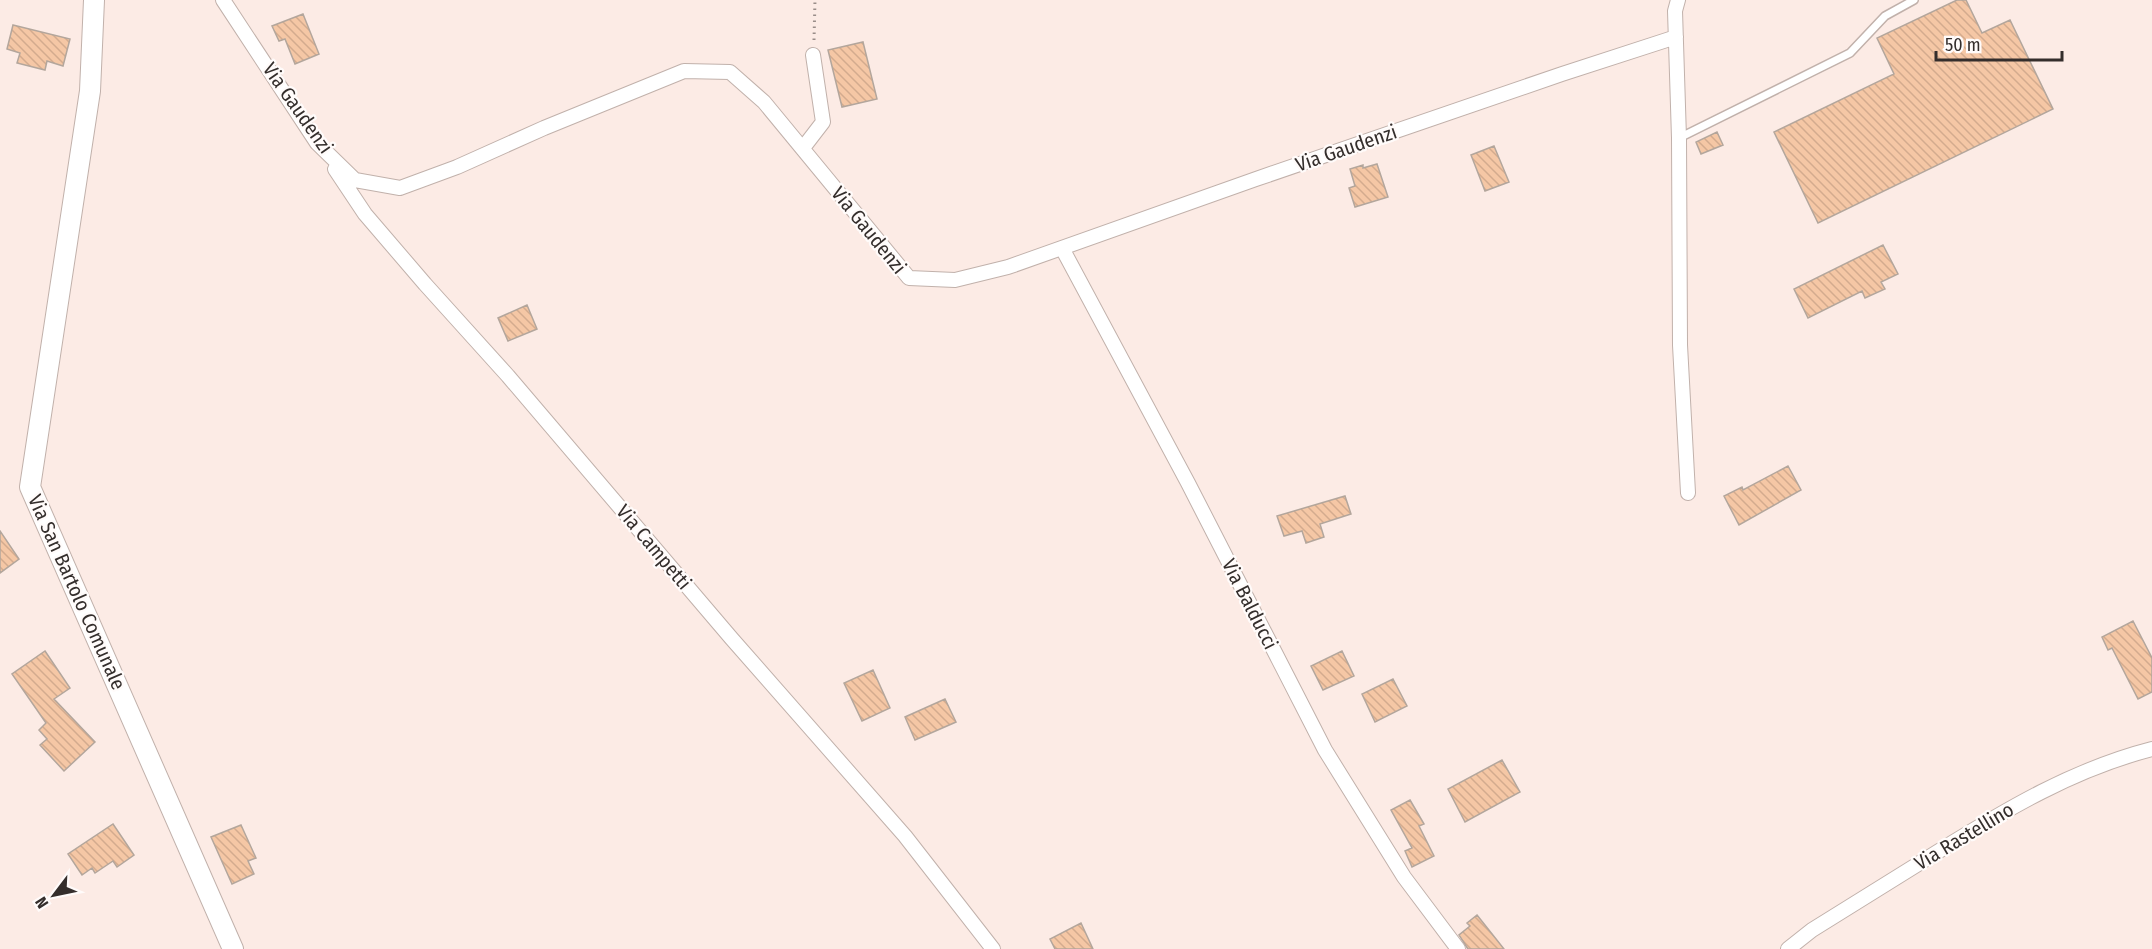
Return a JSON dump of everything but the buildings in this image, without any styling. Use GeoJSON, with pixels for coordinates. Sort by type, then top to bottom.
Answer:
{"type":"FeatureCollection","features":[{"type":"Feature","properties":{"kind":"street","name":"Via San Bartolo Comunale"},"geometry":{"type":"LineString","coordinates":[[94,0],[90,91],[30,487],[233,949]]}},
{"type":"Feature","properties":{"kind":"street","name":"Via Gaudenzi"},"geometry":{"type":"LineString","coordinates":[[223,0],[317,144],[355,180],[400,188],[457,167],[544,128],[684,71],[730,72],[764,102],[909,278],[955,280],[1008,267],[1256,178],[1676,37]]}},
{"type":"Feature","properties":{"kind":"street"},"geometry":{"type":"LineString","coordinates":[[1678,0],[1675,11],[1679,138],[1680,345],[1688,493]]}},
{"type":"Feature","properties":{"kind":"street"},"geometry":{"type":"LineString","coordinates":[[803,148],[823,122],[813,55]]}},
{"type":"Feature","properties":{"kind":"street","name":"Via Campetti"},"geometry":{"type":"LineString","coordinates":[[317,144],[365,214],[905,836],[993,949]]}},
{"type":"Feature","properties":{"kind":"street","name":"Via Balducci"},"geometry":{"type":"LineString","coordinates":[[1062,248],[1188,483],[1325,750],[1404,877],[1458,949]]}},
{"type":"Feature","properties":{"kind":"street","name":"Via Rastellino"},"geometry":{"type":"LineString","coordinates":[[1788,949],[1812,930],[1995,816],[2039,792],[2116,758],[2152,749]]}},
{"type":"Feature","properties":{"kind":"lane"},"geometry":{"type":"LineString","coordinates":[[1679,138],[1850,53],[1885,16],[1914,0]]}},
{"type":"Feature","properties":{"kind":"path"},"geometry":{"type":"LineString","coordinates":[[813,55],[815,0]]}}]}
